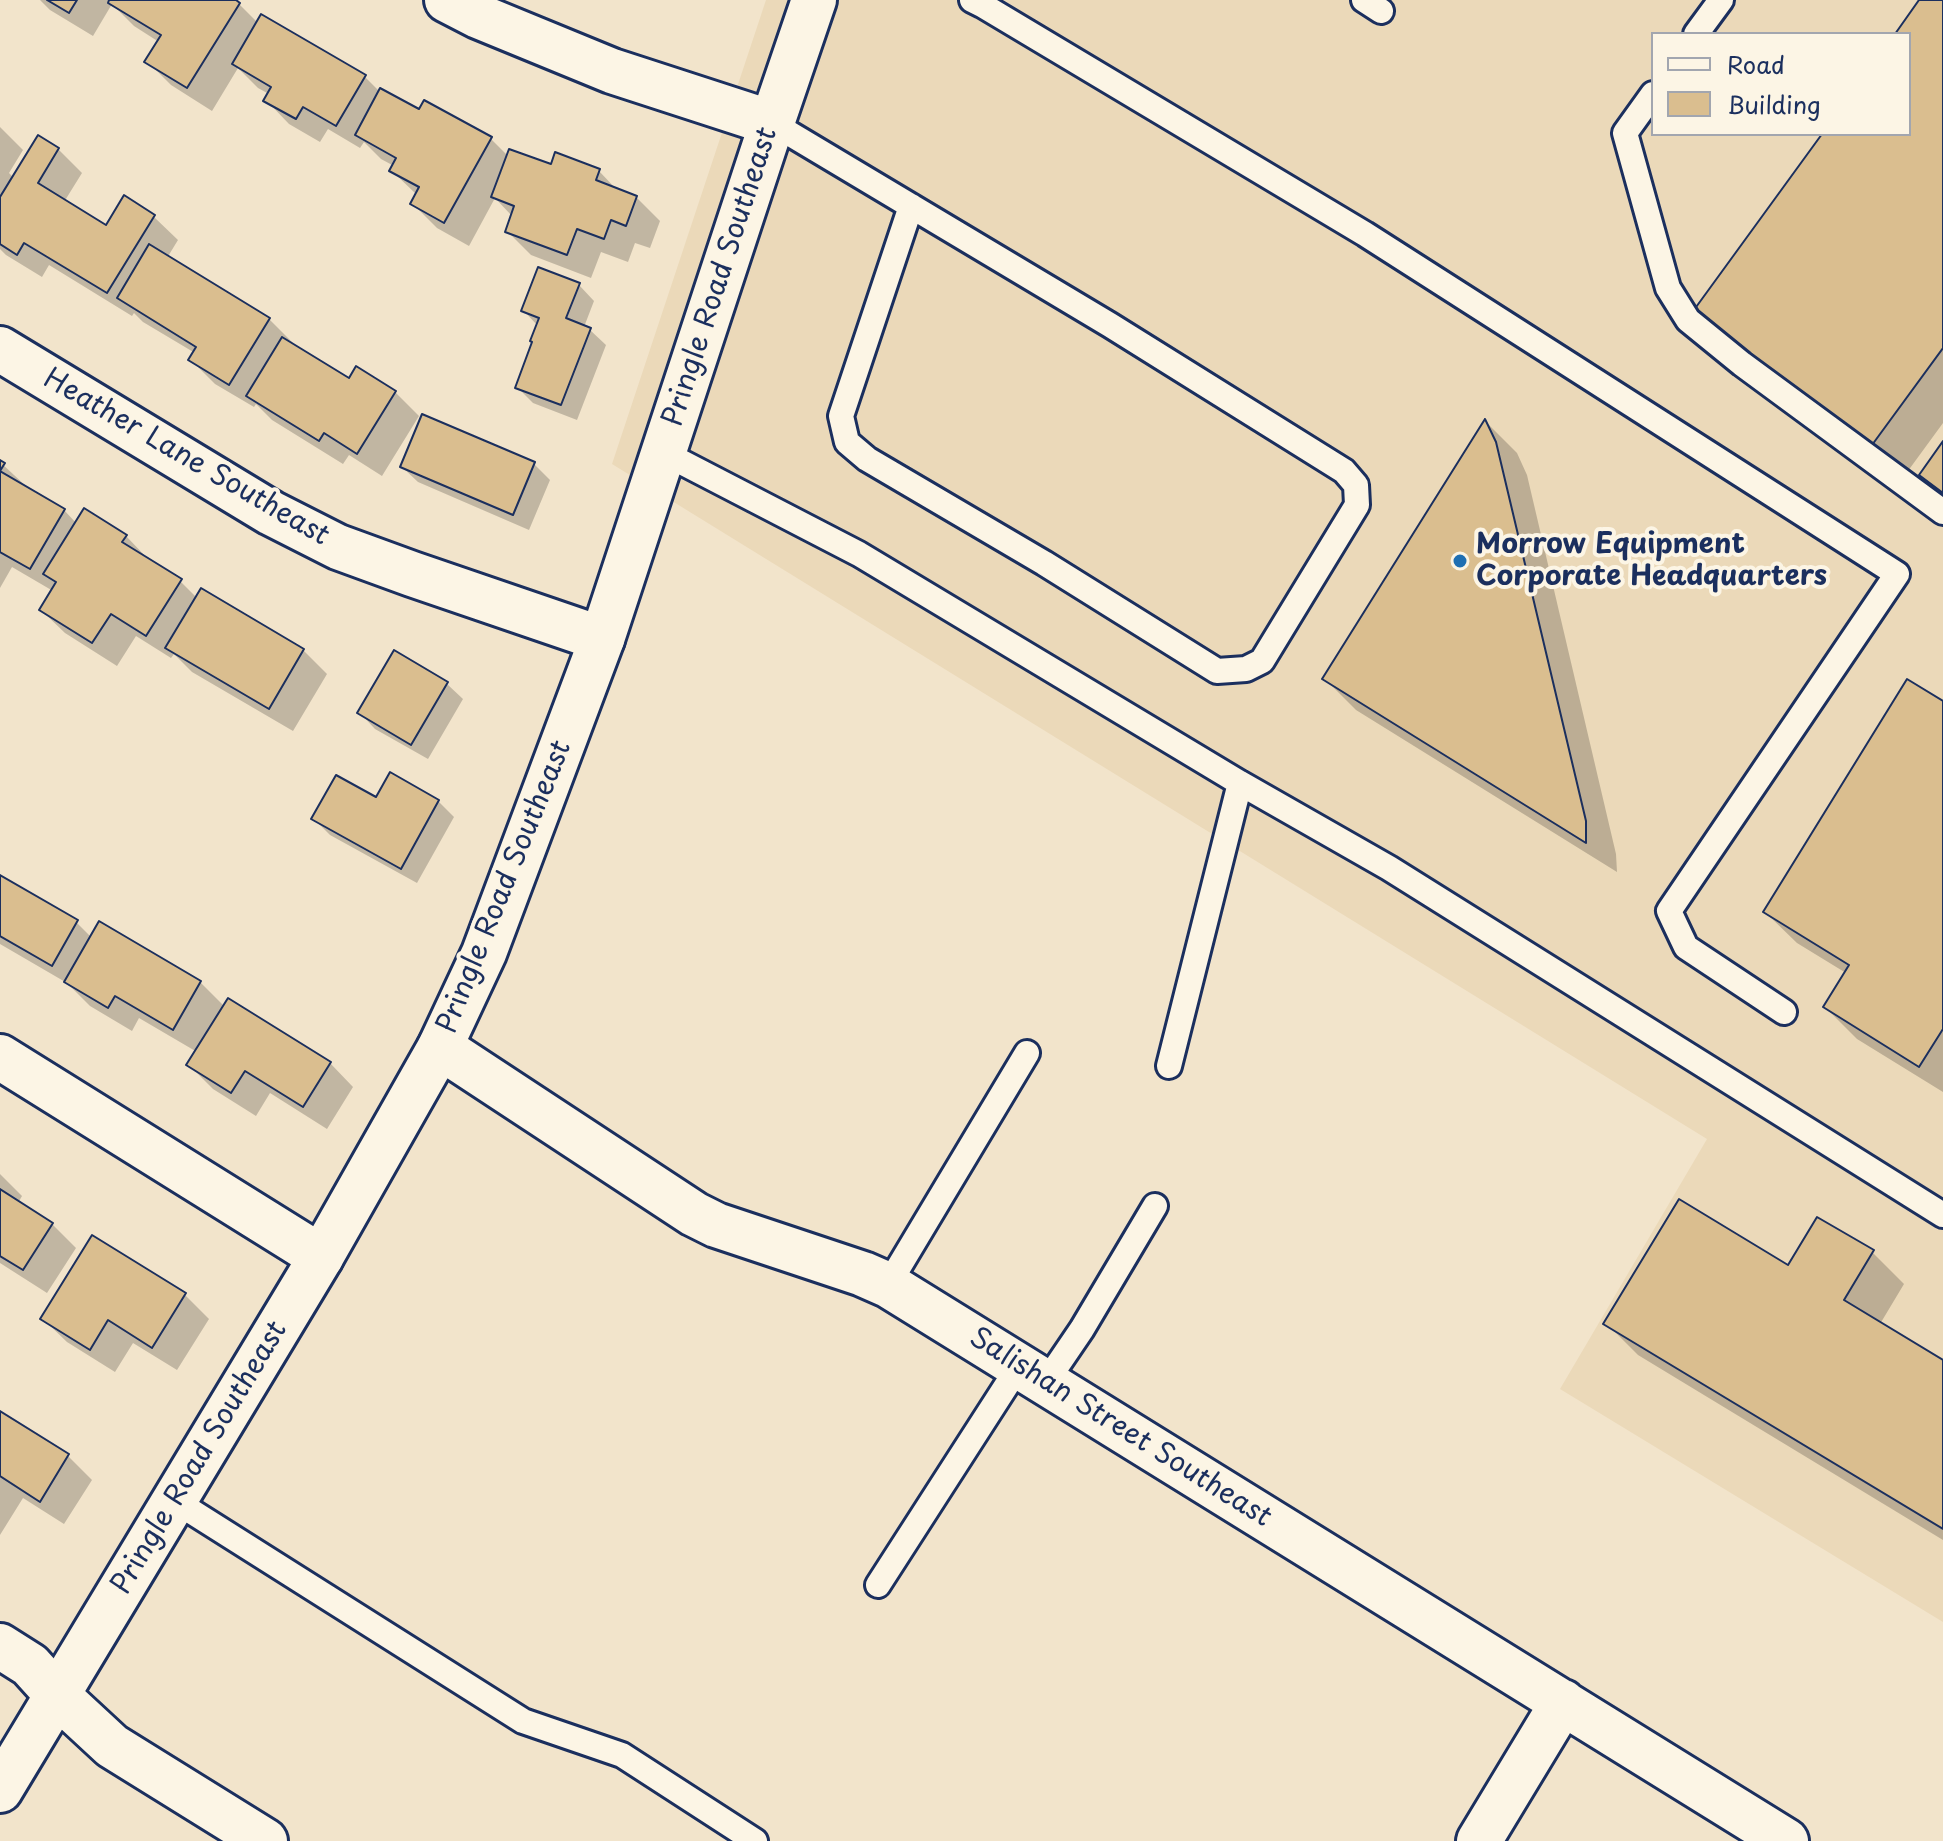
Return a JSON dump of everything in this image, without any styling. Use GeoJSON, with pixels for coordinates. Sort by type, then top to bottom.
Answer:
{"type":"FeatureCollection","features":[{"type":"Feature","properties":{"kind":"street"},"geometry":{"type":"LineString","coordinates":[[447,0],[478,16],[612,71],[772,123]]}},
{"type":"Feature","properties":{"kind":"street","name":"Pringle Road Southeast"},"geometry":{"type":"LineString","coordinates":[[0,1790],[321,1257],[440,1047],[484,953],[602,639],[814,0]]}},
{"type":"Feature","properties":{"kind":"street","name":"Heather Lane Southeast"},"geometry":{"type":"LineString","coordinates":[[0,349],[271,513],[338,547],[602,639]]}},
{"type":"Feature","properties":{"kind":"street","name":"Salishan Street Southeast"},"geometry":{"type":"LineString","coordinates":[[440,1047],[694,1214],[716,1225],[888,1285],[1786,1841]]}},
{"type":"Feature","properties":{"kind":"street"},"geometry":{"type":"LineString","coordinates":[[0,1057],[321,1257]]}},
{"type":"Feature","properties":{"kind":"street"},"geometry":{"type":"LineString","coordinates":[[0,1646],[30,1665],[112,1746],[265,1841]]}},
{"type":"Feature","properties":{"kind":"street"},"geometry":{"type":"LineString","coordinates":[[1479,1841],[1563,1702]]}},
{"type":"Feature","properties":{"kind":"lane"},"geometry":{"type":"LineString","coordinates":[[972,0],[1365,234],[1897,574],[1669,911],[1686,947],[1784,1012]]}},
{"type":"Feature","properties":{"kind":"lane"},"geometry":{"type":"LineString","coordinates":[[1697,32],[1721,0]]}},
{"type":"Feature","properties":{"kind":"lane"},"geometry":{"type":"LineString","coordinates":[[1651,97],[1625,133],[1668,288],[1688,320],[1742,364],[1943,512]]}},
{"type":"Feature","properties":{"kind":"lane"},"geometry":{"type":"LineString","coordinates":[[772,123],[911,206],[1287,434],[1344,471],[1356,485],[1357,505],[1262,661],[1246,669],[1217,671],[1044,563],[867,459],[847,442],[841,416],[911,206]]}},
{"type":"Feature","properties":{"kind":"lane"},"geometry":{"type":"LineString","coordinates":[[664,453],[859,554],[1240,783],[1389,868],[1943,1215]]}},
{"type":"Feature","properties":{"kind":"lane"},"geometry":{"type":"LineString","coordinates":[[1169,1066],[1240,783]]}},
{"type":"Feature","properties":{"kind":"lane"},"geometry":{"type":"LineString","coordinates":[[888,1285],[1027,1053]]}},
{"type":"Feature","properties":{"kind":"lane"},"geometry":{"type":"LineString","coordinates":[[878,1585],[1033,1374],[1082,1329],[1155,1206]]}},
{"type":"Feature","properties":{"kind":"lane"},"geometry":{"type":"LineString","coordinates":[[175,1501],[523,1721],[622,1755],[755,1841]]}},
{"type":"Feature","properties":{"kind":"shaded area"},"geometry":{"type":"Polygon","coordinates":[[[766,0],[1943,0],[1943,1622],[1560,1389],[1707,1139],[612,464],[766,0]]]}},
{"type":"Feature","properties":{"kind":"building"},"geometry":{"type":"Polygon","coordinates":[[[47,0],[77,0],[69,13],[47,0]]]}},
{"type":"Feature","properties":{"kind":"building"},"geometry":{"type":"Polygon","coordinates":[[[109,0],[236,0],[240,3],[187,88],[144,62],[161,35],[108,3],[109,0]]]}},
{"type":"Feature","properties":{"kind":"building"},"geometry":{"type":"Polygon","coordinates":[[[1919,0],[1943,0],[1943,348],[1872,445],[1691,314],[1821,136],[1911,136],[1911,32],[1896,32],[1919,0]]]}},
{"type":"Feature","properties":{"kind":"building"},"geometry":{"type":"Polygon","coordinates":[[[261,14],[366,75],[336,126],[303,107],[296,119],[263,101],[271,87],[232,64],[261,14]]]}},
{"type":"Feature","properties":{"kind":"building"},"geometry":{"type":"Polygon","coordinates":[[[380,88],[419,109],[424,100],[492,137],[444,223],[410,204],[419,187],[389,171],[396,158],[355,135],[380,88]]]}},
{"type":"Feature","properties":{"kind":"building"},"geometry":{"type":"Polygon","coordinates":[[[38,135],[59,148],[38,183],[106,225],[124,195],[155,215],[107,293],[24,243],[17,255],[0,244],[0,197],[38,135]]]}},
{"type":"Feature","properties":{"kind":"building"},"geometry":{"type":"Polygon","coordinates":[[[509,149],[551,164],[555,152],[600,169],[596,180],[637,196],[626,226],[611,220],[604,239],[577,229],[567,255],[505,232],[514,206],[491,197],[509,149]]]}},
{"type":"Feature","properties":{"kind":"building"},"geometry":{"type":"Polygon","coordinates":[[[149,244],[270,318],[229,385],[188,360],[196,347],[117,298],[149,244]]]}},
{"type":"Feature","properties":{"kind":"building"},"geometry":{"type":"Polygon","coordinates":[[[538,267],[580,283],[566,318],[591,328],[561,405],[515,388],[539,318],[521,311],[538,267]]]}},
{"type":"Feature","properties":{"kind":"building"},"geometry":{"type":"Polygon","coordinates":[[[282,337],[349,378],[356,366],[396,391],[357,454],[324,433],[319,441],[246,396],[282,337]]]}},
{"type":"Feature","properties":{"kind":"building"},"geometry":{"type":"Polygon","coordinates":[[[422,414],[535,462],[513,515],[400,467],[422,414]]]}},
{"type":"Feature","properties":{"kind":"building","name":"Morrow Equipment Corporate Headquarters"},"geometry":{"type":"Polygon","coordinates":[[[1485,419],[1496,442],[1586,821],[1586,843],[1322,679],[1485,419]]]}},
{"type":"Feature","properties":{"kind":"building"},"geometry":{"type":"Polygon","coordinates":[[[1943,441],[1943,493],[1919,475],[1943,441]]]}},
{"type":"Feature","properties":{"kind":"building"},"geometry":{"type":"Polygon","coordinates":[[[0,471],[65,509],[30,569],[0,552],[0,471]]]}},
{"type":"Feature","properties":{"kind":"building"},"geometry":{"type":"Polygon","coordinates":[[[84,508],[127,535],[122,542],[182,579],[146,636],[111,614],[92,643],[39,610],[56,582],[43,574],[84,508]]]}},
{"type":"Feature","properties":{"kind":"building"},"geometry":{"type":"Polygon","coordinates":[[[201,588],[304,649],[269,709],[165,648],[201,588]]]}},
{"type":"Feature","properties":{"kind":"building"},"geometry":{"type":"Polygon","coordinates":[[[394,650],[448,682],[411,745],[357,713],[394,650]]]}},
{"type":"Feature","properties":{"kind":"building"},"geometry":{"type":"Polygon","coordinates":[[[1907,679],[1943,701],[1943,1029],[1919,1067],[1823,1007],[1849,965],[1763,912],[1907,679]]]}},
{"type":"Feature","properties":{"kind":"building"},"geometry":{"type":"Polygon","coordinates":[[[390,772],[439,800],[401,869],[311,819],[336,775],[376,797],[390,772]]]}},
{"type":"Feature","properties":{"kind":"building"},"geometry":{"type":"Polygon","coordinates":[[[0,875],[78,920],[52,966],[0,936],[0,875]]]}},
{"type":"Feature","properties":{"kind":"building"},"geometry":{"type":"Polygon","coordinates":[[[99,921],[201,981],[173,1030],[115,996],[108,1008],[64,982],[99,921]]]}},
{"type":"Feature","properties":{"kind":"building"},"geometry":{"type":"Polygon","coordinates":[[[228,998],[331,1062],[303,1107],[245,1071],[231,1093],[186,1065],[228,998]]]}},
{"type":"Feature","properties":{"kind":"building"},"geometry":{"type":"Polygon","coordinates":[[[0,1189],[53,1223],[23,1270],[0,1256],[0,1189]]]}},
{"type":"Feature","properties":{"kind":"building"},"geometry":{"type":"Polygon","coordinates":[[[1679,1199],[1788,1265],[1817,1217],[1874,1250],[1844,1300],[1943,1360],[1943,1529],[1603,1324],[1679,1199]]]}},
{"type":"Feature","properties":{"kind":"building"},"geometry":{"type":"Polygon","coordinates":[[[92,1235],[186,1293],[152,1348],[108,1320],[90,1350],[40,1319],[92,1235]]]}},
{"type":"Feature","properties":{"kind":"building"},"geometry":{"type":"Polygon","coordinates":[[[0,1411],[69,1454],[40,1502],[0,1476],[0,1411]]]}},
{"type":"Feature","properties":{"kind":"place","name":"Morrow Equipment Corporate Headquarters"},"geometry":{"type":"Point","coordinates":[1460,561]}}]}
